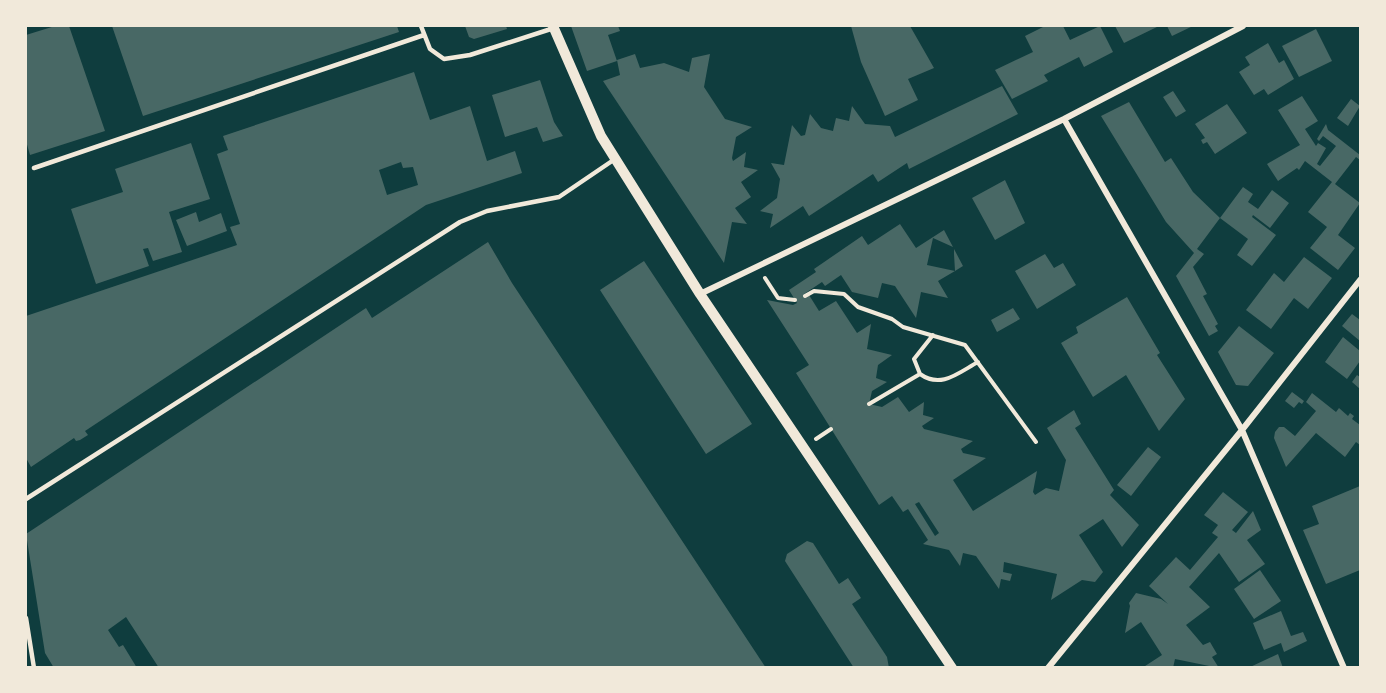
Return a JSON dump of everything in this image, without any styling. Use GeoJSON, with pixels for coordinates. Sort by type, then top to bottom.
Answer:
{"type":"FeatureCollection","features":[{"type":"Feature","properties":{"kind":"street"},"geometry":{"type":"LineString","coordinates":[[700,294],[1064,118],[1244,26]]}},
{"type":"Feature","properties":{"kind":"street"},"geometry":{"type":"LineString","coordinates":[[554,27],[601,136],[615,159],[700,294],[950,667]]}},
{"type":"Feature","properties":{"kind":"street"},"geometry":{"type":"LineString","coordinates":[[1064,118],[1242,430],[1344,668]]}},
{"type":"Feature","properties":{"kind":"street"},"geometry":{"type":"LineString","coordinates":[[1048,668],[1242,430],[1360,280]]}},
{"type":"Feature","properties":{"kind":"lane"},"geometry":{"type":"LineString","coordinates":[[421,26],[430,49],[444,59],[470,55],[554,27]]}},
{"type":"Feature","properties":{"kind":"lane"},"geometry":{"type":"LineString","coordinates":[[34,168],[424,35]]}},
{"type":"Feature","properties":{"kind":"lane"},"geometry":{"type":"LineString","coordinates":[[26,499],[460,222],[487,211],[559,196],[615,159]]}},
{"type":"Feature","properties":{"kind":"lane"},"geometry":{"type":"LineString","coordinates":[[26,618],[34,668]]}},
{"type":"Feature","properties":{"kind":"path"},"geometry":{"type":"LineString","coordinates":[[758,267],[778,298],[795,300]]}},
{"type":"Feature","properties":{"kind":"path"},"geometry":{"type":"LineString","coordinates":[[805,296],[814,291],[844,294],[858,307],[892,319],[903,327],[965,345],[1036,442]]}},
{"type":"Feature","properties":{"kind":"path"},"geometry":{"type":"LineString","coordinates":[[933,335],[914,359],[920,374],[929,380],[943,382],[978,362]]}},
{"type":"Feature","properties":{"kind":"path"},"geometry":{"type":"LineString","coordinates":[[870,404],[920,374]]}},
{"type":"Feature","properties":{"kind":"building"},"geometry":{"type":"Polygon","coordinates":[[[55,26],[69,26],[105,131],[30,155],[26,141],[26,35],[55,26]]]}},
{"type":"Feature","properties":{"kind":"building"},"geometry":{"type":"Polygon","coordinates":[[[112,26],[397,26],[399,32],[143,116],[112,26]]]}},
{"type":"Feature","properties":{"kind":"building"},"geometry":{"type":"Polygon","coordinates":[[[465,26],[506,26],[507,29],[474,39],[469,37],[465,26]]]}},
{"type":"Feature","properties":{"kind":"building"},"geometry":{"type":"Polygon","coordinates":[[[571,26],[618,26],[620,31],[608,35],[617,61],[587,71],[571,26]]]}},
{"type":"Feature","properties":{"kind":"building"},"geometry":{"type":"Polygon","coordinates":[[[851,26],[910,26],[934,68],[908,79],[918,100],[885,116],[861,62],[851,26]]]}},
{"type":"Feature","properties":{"kind":"building"},"geometry":{"type":"Polygon","coordinates":[[[1045,26],[1063,26],[1070,40],[1100,26],[1113,52],[1084,67],[1079,57],[1044,75],[1048,81],[1012,99],[995,70],[1033,52],[1025,36],[1045,26]]]}},
{"type":"Feature","properties":{"kind":"building"},"geometry":{"type":"Polygon","coordinates":[[[1115,26],[1159,26],[1124,43],[1115,26]]]}},
{"type":"Feature","properties":{"kind":"building"},"geometry":{"type":"Polygon","coordinates":[[[1167,26],[1193,26],[1172,36],[1167,26]]]}},
{"type":"Feature","properties":{"kind":"building"},"geometry":{"type":"Polygon","coordinates":[[[1316,29],[1332,61],[1299,77],[1282,46],[1316,29]]]}},
{"type":"Feature","properties":{"kind":"building"},"geometry":{"type":"Polygon","coordinates":[[[1268,43],[1279,63],[1284,60],[1294,79],[1268,95],[1264,89],[1254,95],[1239,72],[1250,65],[1245,57],[1268,43]]]}},
{"type":"Feature","properties":{"kind":"building"},"geometry":{"type":"Polygon","coordinates":[[[635,54],[640,68],[664,63],[689,72],[692,58],[710,54],[704,87],[725,119],[752,127],[736,137],[732,158],[733,161],[746,152],[744,167],[758,170],[741,182],[751,197],[735,208],[747,224],[732,222],[724,263],[603,81],[620,75],[617,60],[635,54]]]}},
{"type":"Feature","properties":{"kind":"building"},"geometry":{"type":"Polygon","coordinates":[[[414,72],[430,120],[470,106],[487,161],[515,151],[522,173],[426,205],[85,431],[88,435],[76,441],[74,438],[31,467],[26,458],[26,316],[237,245],[230,227],[240,224],[217,154],[228,150],[223,136],[414,72]],[[401,162],[379,170],[387,195],[418,185],[413,167],[403,168],[401,162]]]}},
{"type":"Feature","properties":{"kind":"building"},"geometry":{"type":"Polygon","coordinates":[[[540,80],[554,122],[563,136],[543,142],[537,127],[505,137],[492,95],[540,80]]]}},
{"type":"Feature","properties":{"kind":"building"},"geometry":{"type":"Polygon","coordinates":[[[1002,86],[1018,114],[909,169],[907,163],[878,182],[873,174],[809,216],[803,206],[770,228],[773,214],[760,211],[777,198],[780,179],[771,163],[784,165],[792,125],[801,136],[805,135],[810,114],[821,128],[833,131],[836,118],[849,121],[852,106],[865,124],[890,126],[895,137],[1002,86]]]}},
{"type":"Feature","properties":{"kind":"building"},"geometry":{"type":"Polygon","coordinates":[[[1173,91],[1186,111],[1176,117],[1163,97],[1173,91]]]}},
{"type":"Feature","properties":{"kind":"building"},"geometry":{"type":"Polygon","coordinates":[[[1302,96],[1318,121],[1305,129],[1316,146],[1318,143],[1326,148],[1317,164],[1320,166],[1336,146],[1323,136],[1319,141],[1317,139],[1326,124],[1328,130],[1360,155],[1360,160],[1356,157],[1335,184],[1360,203],[1338,235],[1355,248],[1338,270],[1310,248],[1327,227],[1308,212],[1332,182],[1305,161],[1299,170],[1297,168],[1278,181],[1267,164],[1300,145],[1278,110],[1302,96]]]}},
{"type":"Feature","properties":{"kind":"building"},"geometry":{"type":"Polygon","coordinates":[[[1351,99],[1360,106],[1348,126],[1337,118],[1351,99]]]}},
{"type":"Feature","properties":{"kind":"building"},"geometry":{"type":"Polygon","coordinates":[[[1129,102],[1165,162],[1171,158],[1193,192],[1220,218],[1197,249],[1204,254],[1193,267],[1207,294],[1203,296],[1218,324],[1215,326],[1218,331],[1209,336],[1176,276],[1194,253],[1166,222],[1101,116],[1129,102]]]}},
{"type":"Feature","properties":{"kind":"building"},"geometry":{"type":"Polygon","coordinates":[[[1227,104],[1247,133],[1215,154],[1207,142],[1203,144],[1201,140],[1205,138],[1195,124],[1227,104]]]}},
{"type":"Feature","properties":{"kind":"building"},"geometry":{"type":"Polygon","coordinates":[[[191,143],[210,199],[169,212],[182,252],[153,261],[148,248],[143,249],[149,266],[96,284],[71,209],[123,192],[115,169],[191,143]]]}},
{"type":"Feature","properties":{"kind":"building"},"geometry":{"type":"Polygon","coordinates":[[[1005,180],[1025,223],[995,240],[972,198],[1005,180]]]}},
{"type":"Feature","properties":{"kind":"building"},"geometry":{"type":"Polygon","coordinates":[[[1243,187],[1253,194],[1248,202],[1258,209],[1272,190],[1289,203],[1270,228],[1253,215],[1252,217],[1276,235],[1252,266],[1237,255],[1248,239],[1220,218],[1243,187]]]}},
{"type":"Feature","properties":{"kind":"building"},"geometry":{"type":"Polygon","coordinates":[[[196,212],[199,222],[221,213],[227,231],[187,246],[176,220],[196,212]]]}},
{"type":"Feature","properties":{"kind":"building"},"geometry":{"type":"Polygon","coordinates":[[[900,224],[916,248],[944,230],[953,247],[933,238],[927,265],[955,271],[938,281],[948,298],[921,292],[916,318],[895,286],[882,283],[878,298],[852,292],[841,275],[825,286],[822,282],[804,294],[806,297],[809,295],[819,311],[836,301],[857,333],[871,324],[867,349],[892,355],[878,365],[876,378],[887,382],[872,391],[869,404],[882,407],[898,397],[909,412],[924,402],[923,415],[934,418],[922,426],[924,429],[973,441],[961,449],[963,453],[986,458],[953,480],[973,511],[1037,471],[1033,492],[1035,495],[1046,488],[1059,491],[1066,460],[1047,428],[1074,410],[1081,424],[1075,428],[1114,490],[1110,495],[1139,525],[1122,547],[1103,519],[1079,535],[1103,572],[1095,582],[1082,580],[1051,600],[1057,574],[1004,562],[1003,572],[1012,574],[1010,581],[1001,579],[999,589],[976,556],[963,553],[960,566],[949,550],[923,544],[928,540],[908,509],[903,512],[892,496],[879,505],[796,373],[809,365],[767,300],[793,305],[797,303],[789,290],[816,272],[814,269],[862,236],[868,245],[900,224]],[[919,502],[915,504],[935,536],[939,533],[919,502]]]}},
{"type":"Feature","properties":{"kind":"building"},"geometry":{"type":"Polygon","coordinates":[[[488,242],[512,283],[766,668],[159,668],[126,617],[108,630],[119,647],[123,645],[137,668],[54,668],[45,653],[26,534],[366,308],[372,318],[488,242]]]}},
{"type":"Feature","properties":{"kind":"building"},"geometry":{"type":"Polygon","coordinates":[[[954,249],[963,266],[955,271],[954,254],[954,249]]]}},
{"type":"Feature","properties":{"kind":"building"},"geometry":{"type":"Polygon","coordinates":[[[1045,254],[1054,268],[1063,263],[1076,285],[1037,309],[1015,271],[1045,254]]]}},
{"type":"Feature","properties":{"kind":"building"},"geometry":{"type":"Polygon","coordinates":[[[1304,257],[1332,278],[1308,309],[1294,298],[1271,329],[1246,310],[1274,273],[1284,282],[1304,257]]]}},
{"type":"Feature","properties":{"kind":"building"},"geometry":{"type":"Polygon","coordinates":[[[644,261],[752,424],[706,454],[600,290],[644,261]]]}},
{"type":"Feature","properties":{"kind":"building"},"geometry":{"type":"Polygon","coordinates":[[[1127,297],[1160,353],[1157,355],[1185,399],[1159,431],[1126,375],[1093,397],[1061,343],[1078,333],[1076,327],[1127,297]]]}},
{"type":"Feature","properties":{"kind":"building"},"geometry":{"type":"Polygon","coordinates":[[[1013,308],[1020,319],[997,332],[991,320],[1013,308]]]}},
{"type":"Feature","properties":{"kind":"building"},"geometry":{"type":"Polygon","coordinates":[[[1352,314],[1360,320],[1360,341],[1342,326],[1352,314]]]}},
{"type":"Feature","properties":{"kind":"building"},"geometry":{"type":"Polygon","coordinates":[[[1239,326],[1274,353],[1248,386],[1236,385],[1218,352],[1239,326]]]}},
{"type":"Feature","properties":{"kind":"building"},"geometry":{"type":"Polygon","coordinates":[[[1343,337],[1360,351],[1360,361],[1347,379],[1325,362],[1343,337]]]}},
{"type":"Feature","properties":{"kind":"building"},"geometry":{"type":"Polygon","coordinates":[[[1357,375],[1360,377],[1360,389],[1352,382],[1357,375]]]}},
{"type":"Feature","properties":{"kind":"building"},"geometry":{"type":"Polygon","coordinates":[[[1292,392],[1304,401],[1302,404],[1299,402],[1294,408],[1285,401],[1292,392]]]}},
{"type":"Feature","properties":{"kind":"building"},"geometry":{"type":"Polygon","coordinates":[[[1312,393],[1336,412],[1339,408],[1348,416],[1350,413],[1354,416],[1352,419],[1360,425],[1360,445],[1356,442],[1345,457],[1316,433],[1286,467],[1274,438],[1275,432],[1279,427],[1284,427],[1295,436],[1316,411],[1306,402],[1312,393]]]}},
{"type":"Feature","properties":{"kind":"building"},"geometry":{"type":"Polygon","coordinates":[[[1148,447],[1161,457],[1131,496],[1117,485],[1148,447]]]}},
{"type":"Feature","properties":{"kind":"building"},"geometry":{"type":"Polygon","coordinates":[[[1360,486],[1360,570],[1326,584],[1303,530],[1319,524],[1312,506],[1360,486]]]}},
{"type":"Feature","properties":{"kind":"building"},"geometry":{"type":"Polygon","coordinates":[[[1223,492],[1248,512],[1232,530],[1236,533],[1253,511],[1261,530],[1247,540],[1265,564],[1239,582],[1219,553],[1189,587],[1210,607],[1186,625],[1203,645],[1210,642],[1217,654],[1212,657],[1219,668],[1175,659],[1173,668],[1142,668],[1162,655],[1141,622],[1125,633],[1129,603],[1136,593],[1161,599],[1168,604],[1149,586],[1176,557],[1190,570],[1218,537],[1212,533],[1218,525],[1204,515],[1223,492]]]}},
{"type":"Feature","properties":{"kind":"building"},"geometry":{"type":"Polygon","coordinates":[[[807,541],[813,543],[839,584],[848,578],[861,598],[852,604],[887,657],[889,668],[854,668],[785,561],[787,554],[807,541]]]}},
{"type":"Feature","properties":{"kind":"building"},"geometry":{"type":"Polygon","coordinates":[[[1260,570],[1281,601],[1254,619],[1234,589],[1260,570]]]}},
{"type":"Feature","properties":{"kind":"building"},"geometry":{"type":"Polygon","coordinates":[[[1281,611],[1291,636],[1303,632],[1307,641],[1284,652],[1281,643],[1264,650],[1253,623],[1281,611]]]}},
{"type":"Feature","properties":{"kind":"building"},"geometry":{"type":"Polygon","coordinates":[[[1278,654],[1283,668],[1248,668],[1278,654]]]}}]}
